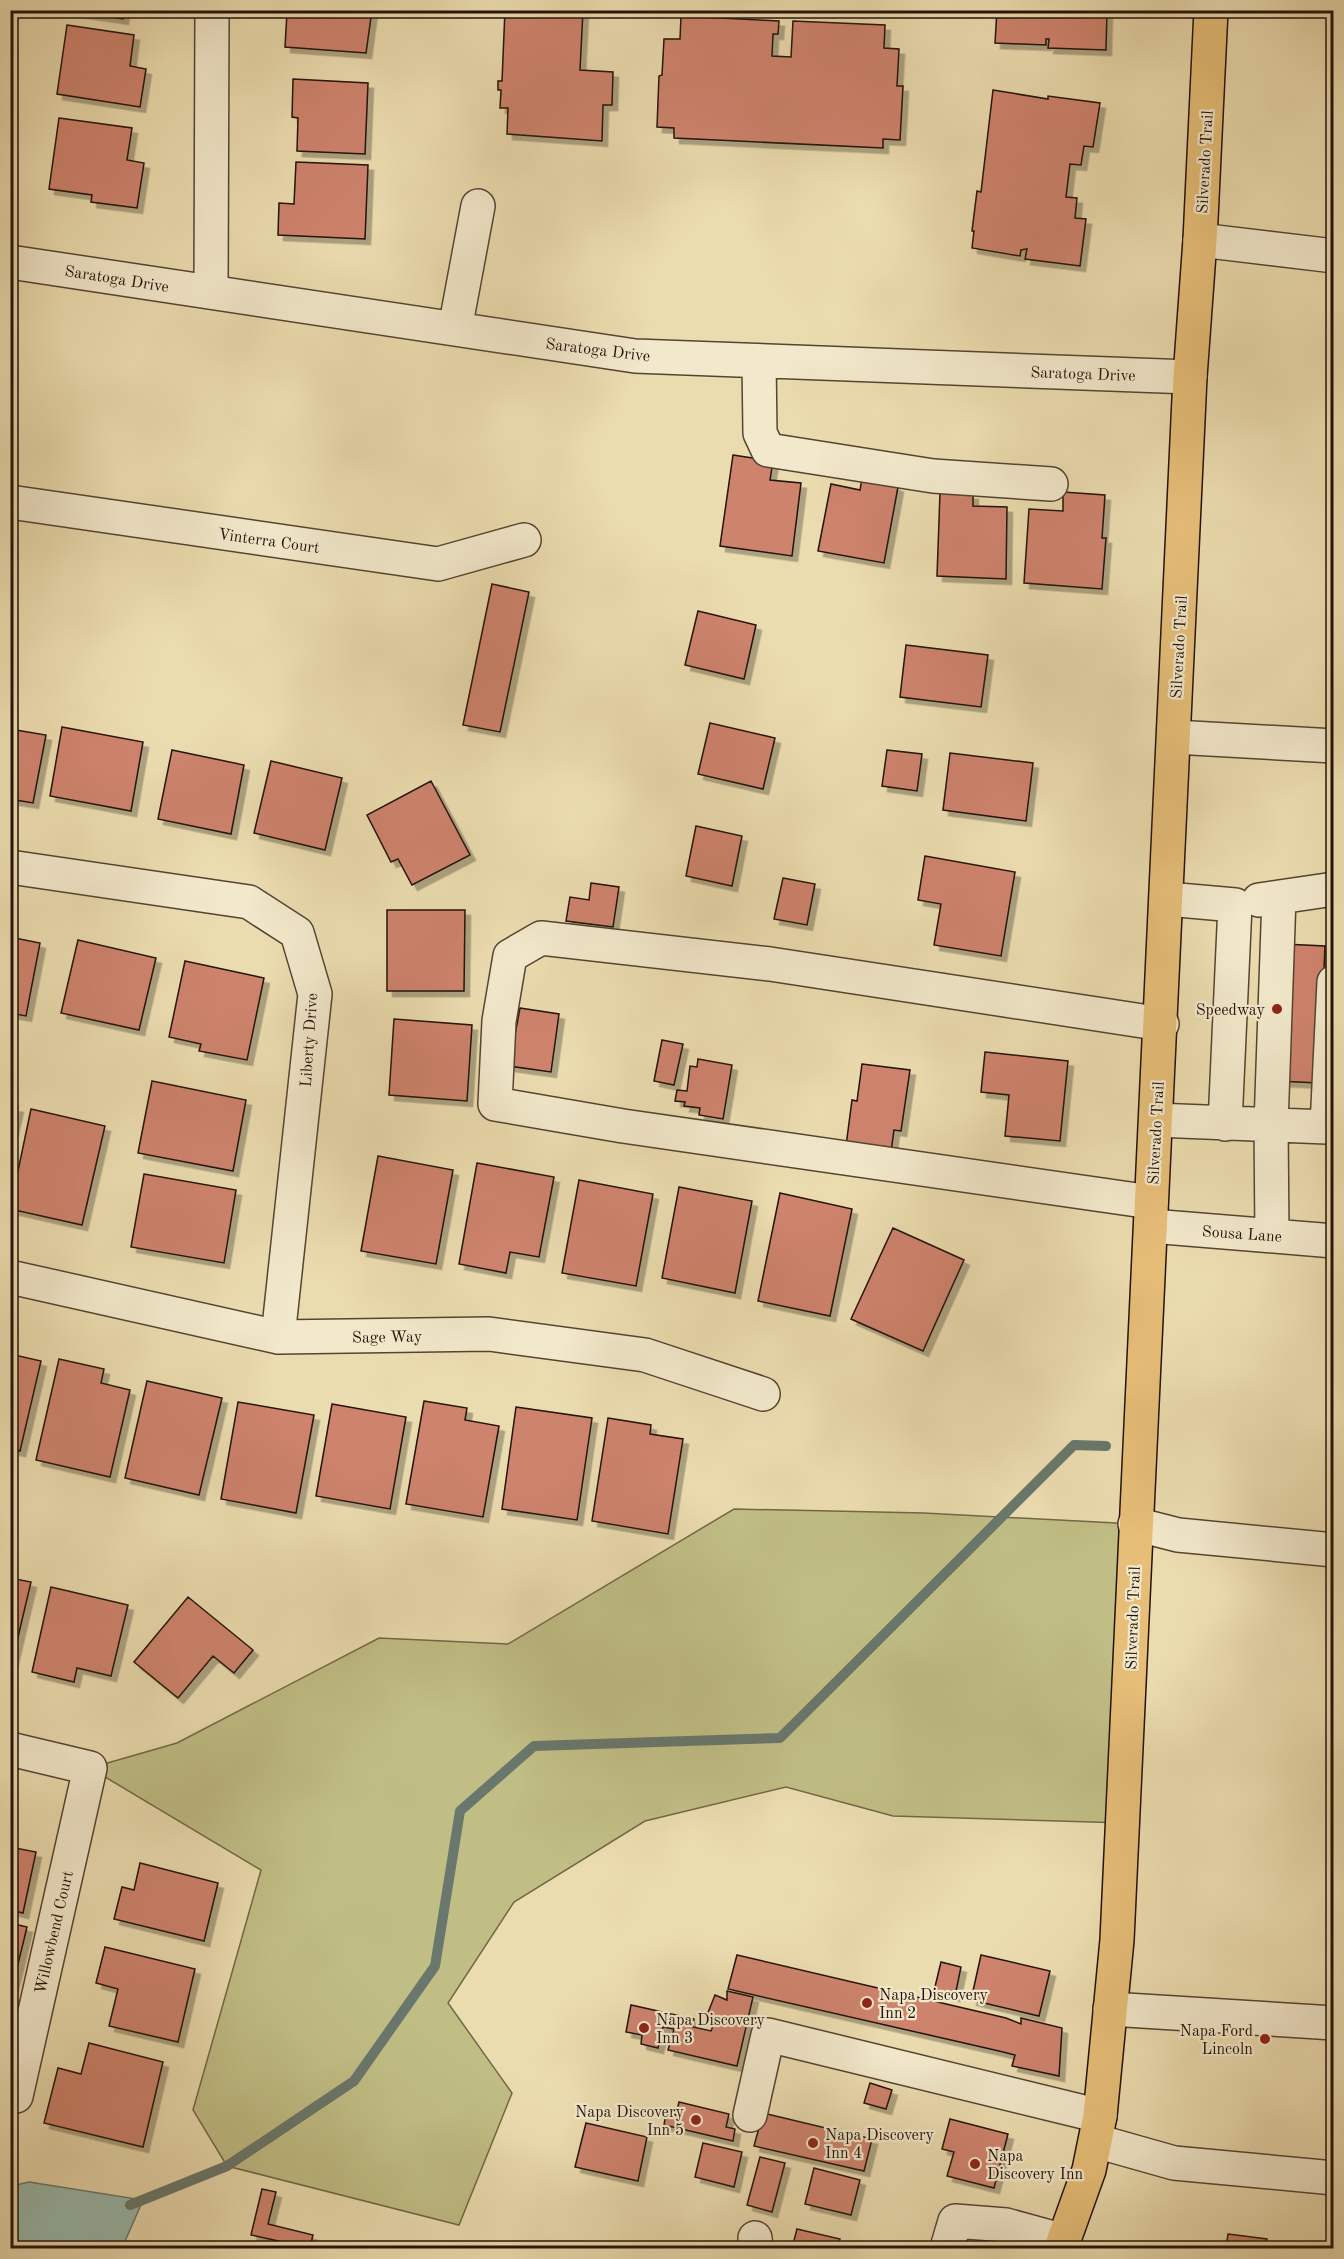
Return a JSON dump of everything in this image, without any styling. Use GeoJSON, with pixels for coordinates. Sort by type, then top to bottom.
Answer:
{"type":"FeatureCollection","features":[{"type":"Feature","properties":{"kind":"main road","name":"Silverado Trail"},"geometry":{"type":"LineString","coordinates":[[1062,2245],[1072,2222],[1098,2129],[1124,1835],[1135,1524],[1162,1024],[1190,377],[1200,240],[1210,10]]}},
{"type":"Feature","properties":{"kind":"street"},"geometry":{"type":"LineString","coordinates":[[211,292],[212,10]]}},
{"type":"Feature","properties":{"kind":"street"},"geometry":{"type":"LineString","coordinates":[[455,329],[478,206]]}},
{"type":"Feature","properties":{"kind":"street"},"geometry":{"type":"LineString","coordinates":[[1200,240],[1334,256]]}},
{"type":"Feature","properties":{"kind":"street","name":"Saratoga Drive"},"geometry":{"type":"LineString","coordinates":[[10,262],[635,356],[1190,377]]}},
{"type":"Feature","properties":{"kind":"street"},"geometry":{"type":"LineString","coordinates":[[759,361],[760,433],[768,450],[933,476],[1051,484]]}},
{"type":"Feature","properties":{"kind":"street","name":"Vinterra Court"},"geometry":{"type":"LineString","coordinates":[[10,502],[438,564],[524,540]]}},
{"type":"Feature","properties":{"kind":"street"},"geometry":{"type":"LineString","coordinates":[[1174,737],[1334,746]]}},
{"type":"Feature","properties":{"kind":"street","name":"Liberty Drive"},"geometry":{"type":"LineString","coordinates":[[10,867],[249,902],[297,933],[315,994],[278,1337]]}},
{"type":"Feature","properties":{"kind":"street"},"geometry":{"type":"LineString","coordinates":[[1167,899],[1257,901],[1334,889]]}},
{"type":"Feature","properties":{"kind":"street"},"geometry":{"type":"LineString","coordinates":[[1257,901],[1248,1124],[1272,1235]]}},
{"type":"Feature","properties":{"kind":"street"},"geometry":{"type":"LineString","coordinates":[[1248,1124],[1257,901]]}},
{"type":"Feature","properties":{"kind":"street","name":"Sousa Lane"},"geometry":{"type":"LineString","coordinates":[[1162,1024],[770,964],[541,938],[510,956],[499,1021],[495,1104],[1272,1235],[1334,1241]]}},
{"type":"Feature","properties":{"kind":"street"},"geometry":{"type":"LineString","coordinates":[[1156,1120],[1327,1127],[1334,982]]}},
{"type":"Feature","properties":{"kind":"street","name":"Sage Way"},"geometry":{"type":"LineString","coordinates":[[10,1277],[278,1337],[489,1334],[645,1355],[763,1394]]}},
{"type":"Feature","properties":{"kind":"street"},"geometry":{"type":"LineString","coordinates":[[1135,1524],[1178,1535],[1334,1550]]}},
{"type":"Feature","properties":{"kind":"street","name":"Willowbend Court"},"geometry":{"type":"LineString","coordinates":[[10,1749],[90,1768],[16,2096]]}},
{"type":"Feature","properties":{"kind":"street"},"geometry":{"type":"LineString","coordinates":[[1110,2009],[1334,2023]]}},
{"type":"Feature","properties":{"kind":"street"},"geometry":{"type":"LineString","coordinates":[[750,2115],[768,2035],[1098,2129],[1174,2163],[1334,2178]]}},
{"type":"Feature","properties":{"kind":"street"},"geometry":{"type":"LineString","coordinates":[[947,2248],[955,2221],[1006,2224],[1062,2245]]}},
{"type":"Feature","properties":{"kind":"shaded area"},"geometry":{"type":"Polygon","coordinates":[[[734,1509],[924,1513],[1135,1524],[1124,1823],[893,1816],[786,1787],[645,1821],[514,1902],[448,2003],[512,2093],[459,2225],[227,2166],[193,2110],[261,1870],[90,1768],[177,1743],[379,1638],[508,1644],[734,1509]]]}},
{"type":"Feature","properties":{"kind":"shaded area"},"geometry":{"type":"Polygon","coordinates":[[[29,2182],[143,2200],[122,2248],[11,2248],[11,2186],[29,2182]]]}},
{"type":"Feature","properties":{"kind":"building"},"geometry":{"type":"Polygon","coordinates":[[[63,10],[124,10],[123,19],[63,10]]]}},
{"type":"Feature","properties":{"kind":"building"},"geometry":{"type":"Polygon","coordinates":[[[311,10],[372,10],[366,53],[285,47],[287,12],[311,14],[311,10]]]}},
{"type":"Feature","properties":{"kind":"building"},"geometry":{"type":"Polygon","coordinates":[[[505,10],[583,10],[580,70],[613,72],[612,105],[603,105],[602,141],[507,134],[508,108],[500,108],[501,90],[498,90],[498,81],[502,81],[505,10]]]}},
{"type":"Feature","properties":{"kind":"building"},"geometry":{"type":"Polygon","coordinates":[[[997,10],[1107,10],[1106,50],[1048,48],[1049,39],[1046,39],[1046,45],[995,43],[997,10]]]}},
{"type":"Feature","properties":{"kind":"building"},"geometry":{"type":"Polygon","coordinates":[[[681,16],[779,21],[778,34],[773,34],[772,56],[791,57],[793,21],[885,25],[884,48],[899,49],[897,86],[903,86],[900,140],[883,139],[883,148],[674,138],[674,128],[657,127],[659,76],[662,75],[664,39],[680,39],[681,16]]]}},
{"type":"Feature","properties":{"kind":"building"},"geometry":{"type":"Polygon","coordinates":[[[67,25],[134,35],[130,66],[146,69],[140,107],[57,94],[67,25]]]}},
{"type":"Feature","properties":{"kind":"building"},"geometry":{"type":"Polygon","coordinates":[[[293,79],[368,83],[365,154],[297,151],[298,118],[292,117],[293,79]]]}},
{"type":"Feature","properties":{"kind":"building"},"geometry":{"type":"Polygon","coordinates":[[[993,90],[1048,99],[1048,96],[1100,103],[1093,147],[1084,146],[1081,165],[1070,164],[1066,197],[1077,198],[1075,218],[1086,219],[1080,266],[1025,259],[1027,249],[1021,250],[1020,256],[972,248],[977,191],[981,192],[993,90]]]}},
{"type":"Feature","properties":{"kind":"building"},"geometry":{"type":"Polygon","coordinates":[[[59,118],[132,128],[127,160],[144,163],[137,208],[91,202],[92,195],[49,189],[59,118]]]}},
{"type":"Feature","properties":{"kind":"building"},"geometry":{"type":"Polygon","coordinates":[[[296,162],[368,165],[365,239],[278,235],[279,203],[294,204],[296,162]]]}},
{"type":"Feature","properties":{"kind":"building"},"geometry":{"type":"Polygon","coordinates":[[[733,455],[773,461],[770,480],[801,483],[792,556],[720,546],[733,455]]]}},
{"type":"Feature","properties":{"kind":"building"},"geometry":{"type":"Polygon","coordinates":[[[863,472],[898,487],[884,563],[818,551],[831,484],[860,490],[863,472]]]}},
{"type":"Feature","properties":{"kind":"building"},"geometry":{"type":"Polygon","coordinates":[[[1063,492],[1105,495],[1102,538],[1106,538],[1102,589],[1024,583],[1029,509],[1063,511],[1063,492]]]}},
{"type":"Feature","properties":{"kind":"building"},"geometry":{"type":"Polygon","coordinates":[[[940,493],[973,494],[973,506],[1007,507],[1006,579],[937,576],[940,493]]]}},
{"type":"Feature","properties":{"kind":"building"},"geometry":{"type":"Polygon","coordinates":[[[492,584],[529,592],[500,732],[463,725],[492,584]]]}},
{"type":"Feature","properties":{"kind":"building"},"geometry":{"type":"Polygon","coordinates":[[[698,611],[756,625],[744,679],[685,665],[698,611]]]}},
{"type":"Feature","properties":{"kind":"building"},"geometry":{"type":"Polygon","coordinates":[[[906,645],[988,655],[981,707],[900,697],[906,645]]]}},
{"type":"Feature","properties":{"kind":"building"},"geometry":{"type":"Polygon","coordinates":[[[710,723],[775,738],[763,789],[698,774],[710,723]]]}},
{"type":"Feature","properties":{"kind":"building"},"geometry":{"type":"Polygon","coordinates":[[[62,727],[143,742],[131,811],[50,796],[62,727]]]}},
{"type":"Feature","properties":{"kind":"building"},"geometry":{"type":"Polygon","coordinates":[[[10,729],[46,735],[33,803],[10,799],[10,729]]]}},
{"type":"Feature","properties":{"kind":"building"},"geometry":{"type":"Polygon","coordinates":[[[172,750],[244,765],[231,834],[158,819],[172,750]]]}},
{"type":"Feature","properties":{"kind":"building"},"geometry":{"type":"Polygon","coordinates":[[[887,750],[922,754],[917,791],[882,786],[887,750]]]}},
{"type":"Feature","properties":{"kind":"building"},"geometry":{"type":"Polygon","coordinates":[[[950,753],[1033,763],[1026,821],[943,810],[950,753]]]}},
{"type":"Feature","properties":{"kind":"building"},"geometry":{"type":"Polygon","coordinates":[[[271,761],[342,778],[325,850],[254,833],[271,761]]]}},
{"type":"Feature","properties":{"kind":"building"},"geometry":{"type":"Polygon","coordinates":[[[431,781],[470,855],[412,885],[398,859],[391,862],[367,815],[431,781]]]}},
{"type":"Feature","properties":{"kind":"building"},"geometry":{"type":"Polygon","coordinates":[[[696,826],[742,836],[732,886],[686,876],[696,826]]]}},
{"type":"Feature","properties":{"kind":"building"},"geometry":{"type":"Polygon","coordinates":[[[925,856],[1015,872],[1001,956],[934,945],[941,904],[918,900],[925,856]]]}},
{"type":"Feature","properties":{"kind":"building"},"geometry":{"type":"Polygon","coordinates":[[[783,878],[815,884],[807,925],[774,919],[783,878]]]}},
{"type":"Feature","properties":{"kind":"building"},"geometry":{"type":"Polygon","coordinates":[[[591,883],[619,887],[613,927],[566,921],[570,897],[589,900],[591,883]]]}},
{"type":"Feature","properties":{"kind":"building"},"geometry":{"type":"Polygon","coordinates":[[[387,910],[465,910],[464,991],[387,991],[387,910]]]}},
{"type":"Feature","properties":{"kind":"building"},"geometry":{"type":"Polygon","coordinates":[[[10,937],[40,943],[26,1016],[10,1013],[10,937]]]}},
{"type":"Feature","properties":{"kind":"building"},"geometry":{"type":"Polygon","coordinates":[[[78,940],[156,958],[139,1030],[61,1013],[78,940]]]}},
{"type":"Feature","properties":{"kind":"building"},"geometry":{"type":"Polygon","coordinates":[[[1283,944],[1325,946],[1319,1083],[1277,1081],[1283,944]]]}},
{"type":"Feature","properties":{"kind":"building"},"geometry":{"type":"Polygon","coordinates":[[[185,961],[264,978],[247,1060],[199,1051],[201,1044],[169,1037],[185,961]]]}},
{"type":"Feature","properties":{"kind":"building"},"geometry":{"type":"Polygon","coordinates":[[[520,1008],[559,1014],[551,1072],[509,1066],[520,1008]]]}},
{"type":"Feature","properties":{"kind":"building"},"geometry":{"type":"Polygon","coordinates":[[[394,1019],[472,1025],[467,1101],[389,1095],[394,1019]]]}},
{"type":"Feature","properties":{"kind":"building"},"geometry":{"type":"Polygon","coordinates":[[[662,1040],[683,1044],[674,1085],[654,1081],[662,1040]]]}},
{"type":"Feature","properties":{"kind":"building"},"geometry":{"type":"Polygon","coordinates":[[[985,1052],[1068,1061],[1060,1141],[1005,1136],[1009,1095],[981,1092],[985,1052]]]}},
{"type":"Feature","properties":{"kind":"building"},"geometry":{"type":"Polygon","coordinates":[[[698,1059],[732,1065],[723,1119],[699,1115],[700,1108],[684,1106],[685,1102],[675,1101],[677,1090],[687,1091],[690,1066],[697,1067],[698,1059]]]}},
{"type":"Feature","properties":{"kind":"building"},"geometry":{"type":"Polygon","coordinates":[[[862,1064],[910,1070],[901,1131],[894,1130],[891,1152],[846,1146],[852,1100],[857,1101],[862,1064]]]}},
{"type":"Feature","properties":{"kind":"building"},"geometry":{"type":"Polygon","coordinates":[[[152,1081],[246,1100],[233,1171],[138,1153],[152,1081]]]}},
{"type":"Feature","properties":{"kind":"building"},"geometry":{"type":"Polygon","coordinates":[[[10,1106],[18,1107],[10,1141],[10,1106]]]}},
{"type":"Feature","properties":{"kind":"building"},"geometry":{"type":"Polygon","coordinates":[[[31,1109],[105,1126],[82,1225],[10,1209],[31,1109]]]}},
{"type":"Feature","properties":{"kind":"building"},"geometry":{"type":"Polygon","coordinates":[[[378,1156],[453,1170],[436,1264],[361,1251],[378,1156]]]}},
{"type":"Feature","properties":{"kind":"building"},"geometry":{"type":"Polygon","coordinates":[[[477,1163],[554,1177],[539,1257],[510,1252],[506,1273],[459,1264],[477,1163]]]}},
{"type":"Feature","properties":{"kind":"building"},"geometry":{"type":"Polygon","coordinates":[[[144,1174],[236,1190],[224,1263],[131,1247],[144,1174]]]}},
{"type":"Feature","properties":{"kind":"building"},"geometry":{"type":"Polygon","coordinates":[[[579,1180],[653,1194],[636,1286],[562,1273],[579,1180]]]}},
{"type":"Feature","properties":{"kind":"building"},"geometry":{"type":"Polygon","coordinates":[[[679,1187],[752,1201],[735,1293],[662,1278],[679,1187]]]}},
{"type":"Feature","properties":{"kind":"building"},"geometry":{"type":"Polygon","coordinates":[[[780,1193],[852,1209],[830,1316],[758,1301],[780,1193]]]}},
{"type":"Feature","properties":{"kind":"building"},"geometry":{"type":"Polygon","coordinates":[[[893,1228],[964,1260],[923,1351],[851,1319],[893,1228]]]}},
{"type":"Feature","properties":{"kind":"building"},"geometry":{"type":"Polygon","coordinates":[[[10,1354],[41,1361],[20,1451],[10,1449],[10,1354]]]}},
{"type":"Feature","properties":{"kind":"building"},"geometry":{"type":"Polygon","coordinates":[[[59,1359],[104,1369],[101,1383],[130,1390],[110,1477],[36,1460],[59,1359]]]}},
{"type":"Feature","properties":{"kind":"building"},"geometry":{"type":"Polygon","coordinates":[[[147,1381],[222,1398],[199,1495],[125,1478],[147,1381]]]}},
{"type":"Feature","properties":{"kind":"building"},"geometry":{"type":"Polygon","coordinates":[[[424,1401],[467,1408],[465,1420],[499,1426],[483,1517],[406,1504],[424,1401]]]}},
{"type":"Feature","properties":{"kind":"building"},"geometry":{"type":"Polygon","coordinates":[[[238,1402],[314,1415],[296,1513],[221,1499],[238,1402]]]}},
{"type":"Feature","properties":{"kind":"building"},"geometry":{"type":"Polygon","coordinates":[[[332,1404],[406,1417],[390,1509],[316,1496],[332,1404]]]}},
{"type":"Feature","properties":{"kind":"building"},"geometry":{"type":"Polygon","coordinates":[[[516,1407],[592,1418],[577,1520],[502,1509],[516,1407]]]}},
{"type":"Feature","properties":{"kind":"building"},"geometry":{"type":"Polygon","coordinates":[[[608,1418],[651,1425],[650,1434],[683,1439],[668,1534],[592,1521],[608,1418]]]}},
{"type":"Feature","properties":{"kind":"building"},"geometry":{"type":"Polygon","coordinates":[[[10,1578],[31,1582],[10,1671],[10,1578]]]}},
{"type":"Feature","properties":{"kind":"building"},"geometry":{"type":"Polygon","coordinates":[[[51,1587],[128,1605],[111,1676],[77,1668],[74,1682],[32,1672],[51,1587]]]}},
{"type":"Feature","properties":{"kind":"building"},"geometry":{"type":"Polygon","coordinates":[[[188,1597],[253,1650],[234,1673],[213,1656],[178,1698],[134,1662],[188,1597]]]}},
{"type":"Feature","properties":{"kind":"building"},"geometry":{"type":"Polygon","coordinates":[[[10,1847],[36,1852],[23,1913],[10,1910],[10,1847]]]}},
{"type":"Feature","properties":{"kind":"building"},"geometry":{"type":"Polygon","coordinates":[[[140,1863],[218,1883],[204,1941],[114,1919],[122,1887],[134,1890],[140,1863]]]}},
{"type":"Feature","properties":{"kind":"building"},"geometry":{"type":"Polygon","coordinates":[[[10,1923],[27,1927],[10,1997],[10,1923]]]}},
{"type":"Feature","properties":{"kind":"building"},"geometry":{"type":"Polygon","coordinates":[[[105,1947],[195,1969],[178,2042],[109,2026],[118,1989],[96,1983],[105,1947]]]}},
{"type":"Feature","properties":{"kind":"building","name":"Napa Discovery Inn 2"},"geometry":{"type":"Polygon","coordinates":[[[737,1955],[1006,2018],[1021,2024],[1021,2018],[1062,2028],[1059,2076],[1012,2066],[1015,2055],[728,1989],[737,1955]]]}},
{"type":"Feature","properties":{"kind":"building"},"geometry":{"type":"Polygon","coordinates":[[[981,1955],[1050,1971],[1039,2016],[971,2000],[981,1955]]]}},
{"type":"Feature","properties":{"kind":"building"},"geometry":{"type":"Polygon","coordinates":[[[941,1962],[961,1967],[955,1996],[934,1991],[941,1962]]]}},
{"type":"Feature","properties":{"kind":"building","name":"Napa Discovery Inn 3"},"geometry":{"type":"Polygon","coordinates":[[[727,1991],[753,1997],[737,2066],[668,2050],[674,2029],[663,2027],[658,2048],[641,2044],[642,2035],[626,2032],[631,2005],[694,2019],[693,2027],[711,2031],[716,2018],[707,2015],[715,1995],[727,2000],[727,1991]]]}},
{"type":"Feature","properties":{"kind":"building"},"geometry":{"type":"Polygon","coordinates":[[[89,2043],[163,2062],[143,2147],[44,2123],[58,2068],[81,2074],[89,2043]]]}},
{"type":"Feature","properties":{"kind":"building"},"geometry":{"type":"Polygon","coordinates":[[[870,2083],[892,2090],[886,2109],[864,2103],[870,2083]]]}},
{"type":"Feature","properties":{"kind":"building","name":"Napa Discovery Inn 5"},"geometry":{"type":"Polygon","coordinates":[[[679,2102],[729,2114],[726,2127],[735,2129],[733,2141],[664,2125],[666,2113],[676,2115],[679,2102]]]}},
{"type":"Feature","properties":{"kind":"building","name":"Napa Discovery Inn 4"},"geometry":{"type":"Polygon","coordinates":[[[763,2113],[872,2139],[864,2171],[754,2146],[763,2113]]]}},
{"type":"Feature","properties":{"kind":"building","name":"Napa Discovery Inn"},"geometry":{"type":"Polygon","coordinates":[[[950,2119],[1008,2134],[994,2188],[947,2176],[954,2152],[942,2149],[950,2119]]]}},
{"type":"Feature","properties":{"kind":"building"},"geometry":{"type":"Polygon","coordinates":[[[586,2123],[647,2137],[638,2181],[575,2167],[586,2123]]]}},
{"type":"Feature","properties":{"kind":"building"},"geometry":{"type":"Polygon","coordinates":[[[703,2143],[742,2152],[734,2187],[695,2177],[703,2143]]]}},
{"type":"Feature","properties":{"kind":"building"},"geometry":{"type":"Polygon","coordinates":[[[760,2157],[785,2163],[772,2212],[747,2205],[760,2157]]]}},
{"type":"Feature","properties":{"kind":"building"},"geometry":{"type":"Polygon","coordinates":[[[814,2168],[860,2180],[851,2215],[805,2204],[814,2168]]]}},
{"type":"Feature","properties":{"kind":"building"},"geometry":{"type":"Polygon","coordinates":[[[262,2189],[276,2192],[268,2224],[313,2235],[310,2248],[251,2235],[262,2189]]]}},
{"type":"Feature","properties":{"kind":"building"},"geometry":{"type":"Polygon","coordinates":[[[797,2229],[840,2239],[837,2248],[792,2248],[797,2229]]]}},
{"type":"Feature","properties":{"kind":"building"},"geometry":{"type":"Polygon","coordinates":[[[1228,2234],[1267,2239],[1266,2248],[1226,2248],[1228,2234]]]}},
{"type":"Feature","properties":{"kind":"waterway"},"geometry":{"type":"LineString","coordinates":[[130,2205],[227,2166],[354,2081],[435,1966],[460,1811],[534,1746],[780,1738],[1074,1445],[1106,1446]]}},
{"type":"Feature","properties":{"kind":"place","name":"Speedway"},"geometry":{"type":"Point","coordinates":[1277,1009]}},
{"type":"Feature","properties":{"kind":"place","name":"Napa Discovery Inn 2"},"geometry":{"type":"Point","coordinates":[867,2003]}},
{"type":"Feature","properties":{"kind":"place","name":"Napa Discovery Inn 3"},"geometry":{"type":"Point","coordinates":[644,2028]}},
{"type":"Feature","properties":{"kind":"place","name":"Napa Ford Lincoln"},"geometry":{"type":"Point","coordinates":[1265,2039]}},
{"type":"Feature","properties":{"kind":"place","name":"Napa Discovery Inn 5"},"geometry":{"type":"Point","coordinates":[696,2120]}},
{"type":"Feature","properties":{"kind":"place","name":"Napa Discovery Inn 4"},"geometry":{"type":"Point","coordinates":[813,2143]}},
{"type":"Feature","properties":{"kind":"place","name":"Napa Discovery Inn"},"geometry":{"type":"Point","coordinates":[975,2164]}}]}
